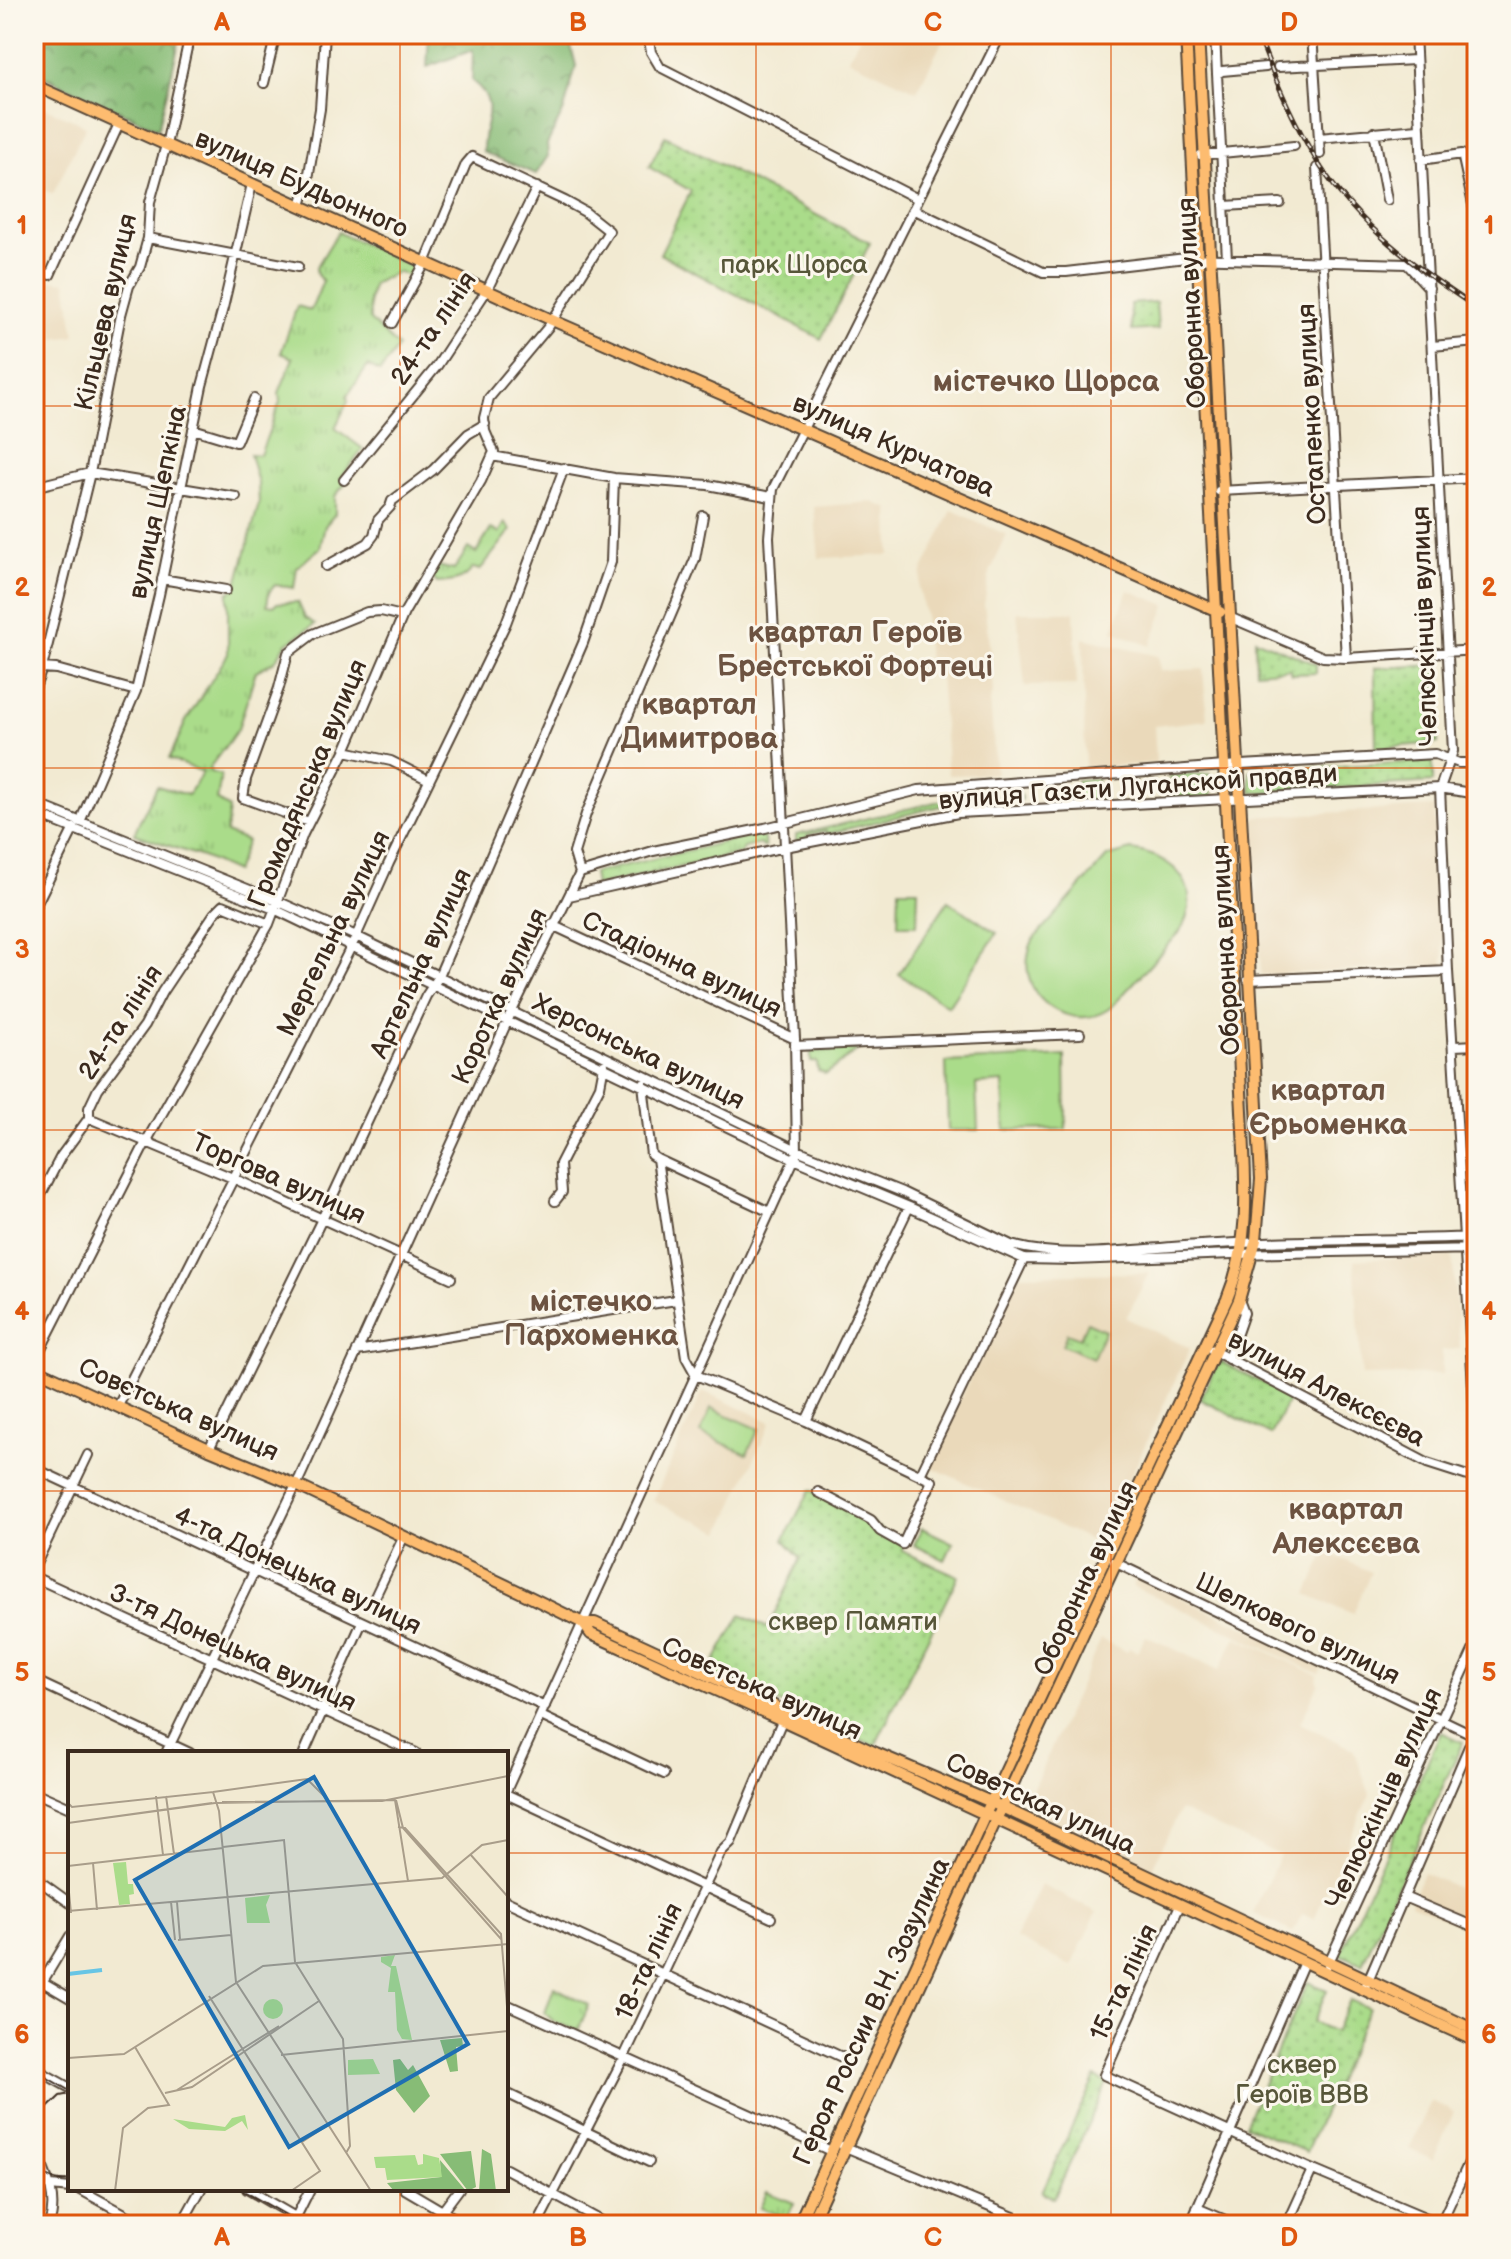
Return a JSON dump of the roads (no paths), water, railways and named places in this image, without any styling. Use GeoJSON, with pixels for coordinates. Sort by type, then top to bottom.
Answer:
{"type":"FeatureCollection","features":[{"type":"Feature","properties":{"kind":"main road","name":"Оборонна вулиця"},"geometry":{"type":"LineString","coordinates":[[990,1817],[1210,1349],[1239,1300],[1261,1179],[1229,617],[1216,491],[1186,34]]}},
{"type":"Feature","properties":{"kind":"main road","name":"Оборонна вулиця"},"geometry":{"type":"LineString","coordinates":[[1198,34],[1204,155],[1203,260]]}},
{"type":"Feature","properties":{"kind":"main road","name":"вулиця Будьонного"},"geometry":{"type":"LineString","coordinates":[[34,85],[552,320]]}},
{"type":"Feature","properties":{"kind":"main road","name":"вулиця Курчатова"},"geometry":{"type":"LineString","coordinates":[[552,320],[1229,617]]}},
{"type":"Feature","properties":{"kind":"main road","name":"Оборонна вулиця"},"geometry":{"type":"LineString","coordinates":[[1210,1349],[1248,1249],[1215,622],[1216,491]]}},
{"type":"Feature","properties":{"kind":"main road","name":"Совєтська вулиця"},"geometry":{"type":"LineString","coordinates":[[34,1365],[209,1449],[296,1485],[583,1623]]}},
{"type":"Feature","properties":{"kind":"main road","name":"Советская улица"},"geometry":{"type":"LineString","coordinates":[[583,1623],[595,1623],[784,1715],[996,1806],[1366,1985],[1477,2031]]}},
{"type":"Feature","properties":{"kind":"main road","name":"Совєтська вулиця"},"geometry":{"type":"LineString","coordinates":[[784,1715],[990,1817],[1180,1905],[1304,1962],[1327,1966]]}},
{"type":"Feature","properties":{"kind":"main road","name":"Героя России В.Н. Зозулина"},"geometry":{"type":"LineString","coordinates":[[798,2225],[990,1817]]}},
{"type":"Feature","properties":{"kind":"main road","name":"Героя России В.Н. Зозулина"},"geometry":{"type":"LineString","coordinates":[[810,2225],[990,1817]]}},
{"type":"Feature","properties":{"kind":"main road"},"geometry":{"type":"LineString","coordinates":[[1366,1985],[1477,2042]]}},
{"type":"Feature","properties":{"kind":"street","name":"Кільцева вулиця"},"geometry":{"type":"LineString","coordinates":[[34,691],[90,473],[121,315],[148,238],[150,202],[190,34]]}},
{"type":"Feature","properties":{"kind":"street"},"geometry":{"type":"LineString","coordinates":[[264,83],[276,34]]}},
{"type":"Feature","properties":{"kind":"street"},"geometry":{"type":"LineString","coordinates":[[301,206],[320,109],[325,34]]}},
{"type":"Feature","properties":{"kind":"street"},"geometry":{"type":"LineString","coordinates":[[648,34],[651,52],[660,67],[918,199]]}},
{"type":"Feature","properties":{"kind":"street"},"geometry":{"type":"LineString","coordinates":[[508,1789],[796,1154],[795,1043],[769,537],[771,497],[802,428],[1001,34]]}},
{"type":"Feature","properties":{"kind":"street"},"geometry":{"type":"LineString","coordinates":[[1215,34],[1227,259]]}},
{"type":"Feature","properties":{"kind":"street"},"geometry":{"type":"LineString","coordinates":[[1312,34],[1320,154]]}},
{"type":"Feature","properties":{"kind":"street","name":"Челюскінців вулиця"},"geometry":{"type":"LineString","coordinates":[[1415,34],[1453,751],[1440,788],[1477,1454]]}},
{"type":"Feature","properties":{"kind":"street"},"geometry":{"type":"LineString","coordinates":[[1278,67],[1415,60]]}},
{"type":"Feature","properties":{"kind":"street"},"geometry":{"type":"LineString","coordinates":[[1217,74],[1266,67]]}},
{"type":"Feature","properties":{"kind":"street"},"geometry":{"type":"LineString","coordinates":[[34,269],[50,275],[119,124]]}},
{"type":"Feature","properties":{"kind":"street"},"geometry":{"type":"LineString","coordinates":[[1319,138],[1418,129]]}},
{"type":"Feature","properties":{"kind":"street"},"geometry":{"type":"LineString","coordinates":[[1374,132],[1387,200]]}},
{"type":"Feature","properties":{"kind":"street"},"geometry":{"type":"LineString","coordinates":[[1192,157],[1221,151],[1294,146]]}},
{"type":"Feature","properties":{"kind":"street"},"geometry":{"type":"LineString","coordinates":[[1421,160],[1462,154],[1477,223]]}},
{"type":"Feature","properties":{"kind":"street"},"geometry":{"type":"LineString","coordinates":[[392,323],[425,263],[466,164],[472,157],[585,212],[609,231],[552,320],[489,398],[485,424],[494,452],[492,456],[614,478],[726,487],[771,497]]}},
{"type":"Feature","properties":{"kind":"street","name":"Остапенко вулиця"},"geometry":{"type":"LineString","coordinates":[[1317,168],[1346,658]]}},
{"type":"Feature","properties":{"kind":"street","name":"вулиця Щепкіна"},"geometry":{"type":"LineString","coordinates":[[34,909],[77,825],[136,691],[193,429],[252,184]]}},
{"type":"Feature","properties":{"kind":"street","name":"24-та лінія"},"geometry":{"type":"LineString","coordinates":[[344,480],[437,366],[487,290],[537,187]]}},
{"type":"Feature","properties":{"kind":"street"},"geometry":{"type":"LineString","coordinates":[[1224,206],[1280,203]]}},
{"type":"Feature","properties":{"kind":"street"},"geometry":{"type":"LineString","coordinates":[[913,209],[1043,272],[1186,258],[1323,260],[1407,264],[1429,288]]}},
{"type":"Feature","properties":{"kind":"street"},"geometry":{"type":"LineString","coordinates":[[148,238],[298,267]]}},
{"type":"Feature","properties":{"kind":"street"},"geometry":{"type":"LineString","coordinates":[[1432,346],[1477,342]]}},
{"type":"Feature","properties":{"kind":"street"},"geometry":{"type":"LineString","coordinates":[[193,429],[236,442],[254,399]]}},
{"type":"Feature","properties":{"kind":"street"},"geometry":{"type":"LineString","coordinates":[[326,566],[368,543],[378,520],[392,501],[433,470],[468,434],[485,424]]}},
{"type":"Feature","properties":{"kind":"street","name":"Громадянська вулиця"},"geometry":{"type":"LineString","coordinates":[[34,1365],[146,1142],[269,924],[309,822],[345,751],[402,616],[481,481],[492,456]]}},
{"type":"Feature","properties":{"kind":"street","name":"Мергельна вулиця"},"geometry":{"type":"LineString","coordinates":[[118,1406],[356,936],[506,623],[564,468]]}},
{"type":"Feature","properties":{"kind":"street"},"geometry":{"type":"LineString","coordinates":[[34,487],[90,473],[236,497]]}},
{"type":"Feature","properties":{"kind":"street","name":"Артельна вулиця"},"geometry":{"type":"LineString","coordinates":[[209,1449],[322,1219],[426,996],[436,981],[583,643],[611,562],[614,478]]}},
{"type":"Feature","properties":{"kind":"street"},"geometry":{"type":"LineString","coordinates":[[1216,491],[1477,478]]}},
{"type":"Feature","properties":{"kind":"street","name":"Коротка вулиця"},"geometry":{"type":"LineString","coordinates":[[167,1751],[296,1485],[510,1015],[580,873],[574,853],[586,814],[695,559],[703,516]]}},
{"type":"Feature","properties":{"kind":"street"},"geometry":{"type":"LineString","coordinates":[[162,579],[226,590]]}},
{"type":"Feature","properties":{"kind":"street"},"geometry":{"type":"LineString","coordinates":[[309,822],[243,798],[246,779],[279,688],[288,653],[313,634],[367,612],[381,611],[402,616]]}},
{"type":"Feature","properties":{"kind":"street"},"geometry":{"type":"LineString","coordinates":[[1229,617],[1323,657],[1477,650]]}},
{"type":"Feature","properties":{"kind":"street"},"geometry":{"type":"LineString","coordinates":[[42,668],[136,691]]}},
{"type":"Feature","properties":{"kind":"street"},"geometry":{"type":"LineString","coordinates":[[345,751],[391,761],[429,780]]}},
{"type":"Feature","properties":{"kind":"street","name":"вулиця Газєти Луганской правди"},"geometry":{"type":"LineString","coordinates":[[580,873],[653,851],[919,790],[1238,765],[1435,754],[1459,763],[1477,763]]}},
{"type":"Feature","properties":{"kind":"street","name":"вулиця Газєти Луганской правди"},"geometry":{"type":"LineString","coordinates":[[569,896],[785,847],[958,813],[1440,788],[1477,794]]}},
{"type":"Feature","properties":{"kind":"street","name":"Херсонська вулиця"},"geometry":{"type":"LineString","coordinates":[[34,803],[77,825],[356,936],[436,981]]}},
{"type":"Feature","properties":{"kind":"street","name":"Херсонська вулиця"},"geometry":{"type":"LineString","coordinates":[[34,813],[77,825]]}},
{"type":"Feature","properties":{"kind":"street","name":"24-та лінія"},"geometry":{"type":"LineString","coordinates":[[34,1208],[61,1156],[89,1118],[89,1108],[98,1089],[145,1025],[162,992],[214,914],[223,905],[269,924]]}},
{"type":"Feature","properties":{"kind":"street","name":"Херсонська вулиця"},"geometry":{"type":"LineString","coordinates":[[276,905],[351,945],[510,1015],[796,1154],[902,1192],[1011,1245],[1074,1252],[1248,1249]]}},
{"type":"Feature","properties":{"kind":"street","name":"Стадіонна вулиця"},"geometry":{"type":"LineString","coordinates":[[552,925],[795,1043]]}},
{"type":"Feature","properties":{"kind":"street"},"geometry":{"type":"LineString","coordinates":[[1248,980],[1448,971]]}},
{"type":"Feature","properties":{"kind":"street","name":"Херсонська вулиця"},"geometry":{"type":"LineString","coordinates":[[510,1015],[643,1084],[1024,1259],[1102,1260],[1248,1249]]}},
{"type":"Feature","properties":{"kind":"street"},"geometry":{"type":"LineString","coordinates":[[795,1043],[1080,1034]]}},
{"type":"Feature","properties":{"kind":"street"},"geometry":{"type":"LineString","coordinates":[[1454,1046],[1477,1045]]}},
{"type":"Feature","properties":{"kind":"street"},"geometry":{"type":"LineString","coordinates":[[555,1201],[562,1192],[560,1164],[600,1086],[604,1065]]}},
{"type":"Feature","properties":{"kind":"street"},"geometry":{"type":"LineString","coordinates":[[643,1084],[651,1155],[770,1212]]}},
{"type":"Feature","properties":{"kind":"street","name":"Торгова вулиця"},"geometry":{"type":"LineString","coordinates":[[89,1118],[235,1179],[451,1278]]}},
{"type":"Feature","properties":{"kind":"street"},"geometry":{"type":"LineString","coordinates":[[657,1159],[686,1357],[696,1375],[806,1421],[932,1481],[903,1544],[880,1531],[871,1520],[818,1492]]}},
{"type":"Feature","properties":{"kind":"street"},"geometry":{"type":"LineString","coordinates":[[806,1421],[909,1207]]}},
{"type":"Feature","properties":{"kind":"street"},"geometry":{"type":"LineString","coordinates":[[1248,1249],[1477,1237]]}},
{"type":"Feature","properties":{"kind":"street"},"geometry":{"type":"LineString","coordinates":[[1248,1249],[1477,1249]]}},
{"type":"Feature","properties":{"kind":"street"},"geometry":{"type":"LineString","coordinates":[[920,1475],[1024,1259]]}},
{"type":"Feature","properties":{"kind":"street"},"geometry":{"type":"LineString","coordinates":[[357,1351],[676,1300]]}},
{"type":"Feature","properties":{"kind":"street"},"geometry":{"type":"LineString","coordinates":[[1228,1359],[1244,1313],[1239,1300]]}},
{"type":"Feature","properties":{"kind":"street","name":"вулиця Алексєєва"},"geometry":{"type":"LineString","coordinates":[[1210,1349],[1427,1463],[1477,1479]]}},
{"type":"Feature","properties":{"kind":"street"},"geometry":{"type":"LineString","coordinates":[[34,1568],[88,1455]]}},
{"type":"Feature","properties":{"kind":"street","name":"4-та Донецька вулиця"},"geometry":{"type":"LineString","coordinates":[[34,1468],[362,1622],[664,1774]]}},
{"type":"Feature","properties":{"kind":"street"},"geometry":{"type":"LineString","coordinates":[[373,1601],[404,1536]]}},
{"type":"Feature","properties":{"kind":"street","name":"Шелкового вулиця"},"geometry":{"type":"LineString","coordinates":[[1110,1560],[1457,1727],[1475,1731]]}},
{"type":"Feature","properties":{"kind":"street","name":"3-тя Донецька вулиця"},"geometry":{"type":"LineString","coordinates":[[34,1577],[412,1751]]}},
{"type":"Feature","properties":{"kind":"street"},"geometry":{"type":"LineString","coordinates":[[305,1751],[362,1622]]}},
{"type":"Feature","properties":{"kind":"street","name":"Челюскінців вулиця"},"geometry":{"type":"LineString","coordinates":[[1327,1966],[1477,1642]]}},
{"type":"Feature","properties":{"kind":"street"},"geometry":{"type":"LineString","coordinates":[[34,1680],[186,1751]]}},
{"type":"Feature","properties":{"kind":"street","name":"18-та лінія"},"geometry":{"type":"LineString","coordinates":[[537,2225],[623,2059],[721,1852],[731,1842],[784,1715]]}},
{"type":"Feature","properties":{"kind":"street"},"geometry":{"type":"LineString","coordinates":[[1366,1985],[1475,1731]]}},
{"type":"Feature","properties":{"kind":"street"},"geometry":{"type":"LineString","coordinates":[[34,1792],[68,1807]]}},
{"type":"Feature","properties":{"kind":"street"},"geometry":{"type":"LineString","coordinates":[[508,1794],[771,1918]]}},
{"type":"Feature","properties":{"kind":"street"},"geometry":{"type":"LineString","coordinates":[[34,1877],[68,1902]]}},
{"type":"Feature","properties":{"kind":"street"},"geometry":{"type":"LineString","coordinates":[[1404,1897],[1477,1928]]}},
{"type":"Feature","properties":{"kind":"street"},"geometry":{"type":"LineString","coordinates":[[508,1902],[846,2059]]}},
{"type":"Feature","properties":{"kind":"street","name":"15-та лінія"},"geometry":{"type":"LineString","coordinates":[[1180,1905],[1104,2075],[1230,2132]]}},
{"type":"Feature","properties":{"kind":"street"},"geometry":{"type":"LineString","coordinates":[[34,1996],[38,1980],[68,1939]]}},
{"type":"Feature","properties":{"kind":"street"},"geometry":{"type":"LineString","coordinates":[[1190,2225],[1304,1962]]}},
{"type":"Feature","properties":{"kind":"street"},"geometry":{"type":"LineString","coordinates":[[38,1980],[68,1997]]}},
{"type":"Feature","properties":{"kind":"street"},"geometry":{"type":"LineString","coordinates":[[508,2005],[623,2059],[833,2147],[846,2147],[1033,2225]]}},
{"type":"Feature","properties":{"kind":"street"},"geometry":{"type":"LineString","coordinates":[[34,2068],[68,2087]]}},
{"type":"Feature","properties":{"kind":"street"},"geometry":{"type":"LineString","coordinates":[[508,2094],[649,2162]]}},
{"type":"Feature","properties":{"kind":"street"},"geometry":{"type":"LineString","coordinates":[[1230,2132],[1440,2224],[1477,2145]]}},
{"type":"Feature","properties":{"kind":"street"},"geometry":{"type":"LineString","coordinates":[[34,2147],[51,2186],[53,2209],[49,2225]]}},
{"type":"Feature","properties":{"kind":"street"},"geometry":{"type":"LineString","coordinates":[[508,2170],[609,2225]]}},
{"type":"Feature","properties":{"kind":"street"},"geometry":{"type":"LineString","coordinates":[[1287,2225],[1312,2170]]}},
{"type":"Feature","properties":{"kind":"street"},"geometry":{"type":"LineString","coordinates":[[51,2186],[68,2188]]}},
{"type":"Feature","properties":{"kind":"street"},"geometry":{"type":"LineString","coordinates":[[83,2191],[145,2225]]}},
{"type":"Feature","properties":{"kind":"street"},"geometry":{"type":"LineString","coordinates":[[181,2225],[200,2191]]}},
{"type":"Feature","properties":{"kind":"street"},"geometry":{"type":"LineString","coordinates":[[250,2191],[309,2225]]}},
{"type":"Feature","properties":{"kind":"street"},"geometry":{"type":"LineString","coordinates":[[296,2217],[309,2191]]}},
{"type":"Feature","properties":{"kind":"street"},"geometry":{"type":"LineString","coordinates":[[408,2191],[466,2225]]}},
{"type":"Feature","properties":{"kind":"street"},"geometry":{"type":"LineString","coordinates":[[432,2225],[457,2191]]}},
{"type":"Feature","properties":{"kind":"street"},"geometry":{"type":"LineString","coordinates":[[1197,2208],[1237,2225]]}},
{"type":"Feature","properties":{"kind":"tram line"},"geometry":{"type":"LineString","coordinates":[[34,2070],[68,2090]]}},
{"type":"Feature","properties":{"kind":"tram line"},"geometry":{"type":"LineString","coordinates":[[34,2121],[60,2096],[68,2094]]}},
{"type":"Feature","properties":{"kind":"tram line"},"geometry":{"type":"LineString","coordinates":[[34,2164],[50,2177],[68,2180]]}},
{"type":"Feature","properties":{"kind":"tram line"},"geometry":{"type":"LineString","coordinates":[[244,2191],[304,2225]]}},
{"type":"Feature","properties":{"kind":"railway"},"geometry":{"type":"LineString","coordinates":[[1258,34],[1293,116],[1318,163],[1334,185],[1390,244],[1477,308]]}},
{"type":"Feature","properties":{"kind":"district","name":"містечко Щорса"},"geometry":{"type":"Point","coordinates":[1046,381]}},
{"type":"Feature","properties":{"kind":"district","name":"квартал Героїв Брестської Фортеці"},"geometry":{"type":"Point","coordinates":[855,649]}},
{"type":"Feature","properties":{"kind":"district","name":"квартал Димитрова"},"geometry":{"type":"Point","coordinates":[699,721]}},
{"type":"Feature","properties":{"kind":"district","name":"квартал Єрьоменка"},"geometry":{"type":"Point","coordinates":[1328,1107]}},
{"type":"Feature","properties":{"kind":"district","name":"містечко Пархоменка"},"geometry":{"type":"Point","coordinates":[591,1318]}},
{"type":"Feature","properties":{"kind":"district","name":"квартал Алексєєва"},"geometry":{"type":"Point","coordinates":[1346,1526]}},
{"type":"Feature","properties":{"kind":"park label","name":"парк Щорса"},"geometry":{"type":"Point","coordinates":[794,264]}},
{"type":"Feature","properties":{"kind":"park label","name":"сквер Памяти"},"geometry":{"type":"Point","coordinates":[853,1621]}},
{"type":"Feature","properties":{"kind":"park label","name":"сквер Героїв ВВВ"},"geometry":{"type":"Point","coordinates":[1302,2079]}}]}
